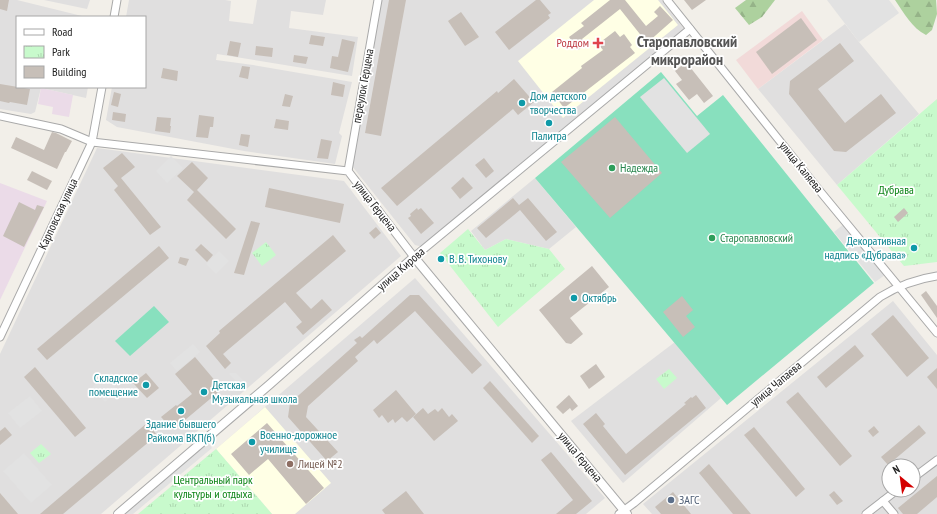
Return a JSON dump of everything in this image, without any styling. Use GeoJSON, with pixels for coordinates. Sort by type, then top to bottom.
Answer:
{"type":"FeatureCollection","features":[{"type":"Feature","properties":{"kind":"street"},"geometry":{"type":"LineString","coordinates":[[114,16],[117,0]]}},
{"type":"Feature","properties":{"kind":"street","name":"переулок Герцена"},"geometry":{"type":"LineString","coordinates":[[348,171],[378,0]]}},
{"type":"Feature","properties":{"kind":"street","name":"улица Каляева"},"geometry":{"type":"LineString","coordinates":[[667,0],[937,333]]}},
{"type":"Feature","properties":{"kind":"street","name":"улица Кирова"},"geometry":{"type":"LineString","coordinates":[[118,514],[269,385],[414,257],[690,29]]}},
{"type":"Feature","properties":{"kind":"street","name":"Карповская улица"},"geometry":{"type":"LineString","coordinates":[[0,337],[92,142],[102,88]]}},
{"type":"Feature","properties":{"kind":"street","name":"улица Герцена"},"geometry":{"type":"LineString","coordinates":[[0,116],[61,128],[92,142],[348,171],[414,257],[623,513]]}},
{"type":"Feature","properties":{"kind":"street","name":"улица Чапаева"},"geometry":{"type":"LineString","coordinates":[[623,513],[876,300],[898,286],[916,280],[937,276]]}},
{"type":"Feature","properties":{"kind":"street"},"geometry":{"type":"LineString","coordinates":[[921,472],[937,460]]}},
{"type":"Feature","properties":{"kind":"street"},"geometry":{"type":"LineString","coordinates":[[866,514],[887,498]]}},
{"type":"Feature","properties":{"kind":"street"},"geometry":{"type":"LineString","coordinates":[[883,501],[894,514]]}},
{"type":"Feature","properties":{"kind":"shaded area"},"geometry":{"type":"Polygon","coordinates":[[[0,0],[17,0],[82,16],[16,16],[16,88],[41,88],[35,112],[31,114],[0,109],[0,0]]]}},
{"type":"Feature","properties":{"kind":"shaded area"},"geometry":{"type":"Polygon","coordinates":[[[44,0],[90,0],[87,9],[44,0]]]}},
{"type":"Feature","properties":{"kind":"shaded area"},"geometry":{"type":"Polygon","coordinates":[[[129,0],[225,0],[231,1],[229,21],[253,24],[257,0],[326,0],[323,15],[291,11],[289,28],[358,37],[352,76],[217,54],[216,60],[352,82],[339,133],[342,136],[335,164],[244,151],[117,127],[106,120],[112,88],[146,88],[146,16],[126,16],[129,0]]]}},
{"type":"Feature","properties":{"kind":"shaded area"},"geometry":{"type":"Polygon","coordinates":[[[382,0],[662,0],[685,30],[423,247],[415,245],[352,166],[382,0]]]}},
{"type":"Feature","properties":{"kind":"shaded area","name":"Роддом"},"geometry":{"type":"Polygon","coordinates":[[[594,0],[658,0],[678,25],[563,118],[518,61],[594,0]]]}},
{"type":"Feature","properties":{"kind":"shaded area"},"geometry":{"type":"Polygon","coordinates":[[[827,0],[889,0],[899,13],[859,42],[827,0]]]}},
{"type":"Feature","properties":{"kind":"shaded area"},"geometry":{"type":"Polygon","coordinates":[[[802,11],[823,40],[758,89],[736,60],[802,11]]]}},
{"type":"Feature","properties":{"kind":"shaded area"},"geometry":{"type":"Polygon","coordinates":[[[845,24],[919,114],[837,185],[758,89],[845,24]]]}},
{"type":"Feature","properties":{"kind":"shaded area"},"geometry":{"type":"Polygon","coordinates":[[[664,78],[710,134],[687,153],[640,97],[664,78]]]}},
{"type":"Feature","properties":{"kind":"shaded area"},"geometry":{"type":"Polygon","coordinates":[[[41,88],[88,88],[86,98],[41,88]]]}},
{"type":"Feature","properties":{"kind":"shaded area"},"geometry":{"type":"Polygon","coordinates":[[[41,88],[73,95],[69,117],[52,114],[53,107],[38,104],[41,88]]]}},
{"type":"Feature","properties":{"kind":"shaded area"},"geometry":{"type":"Polygon","coordinates":[[[97,148],[344,181],[401,256],[101,514],[0,514],[0,354],[97,148]]]}},
{"type":"Feature","properties":{"kind":"shaded area"},"geometry":{"type":"Polygon","coordinates":[[[171,156],[183,168],[167,183],[156,171],[171,156]]]}},
{"type":"Feature","properties":{"kind":"shaded area"},"geometry":{"type":"Polygon","coordinates":[[[535,178],[576,227],[549,249],[506,239],[485,250],[471,231],[535,178]]]}},
{"type":"Feature","properties":{"kind":"shaded area"},"geometry":{"type":"Polygon","coordinates":[[[0,183],[47,201],[0,300],[0,183]]]}},
{"type":"Feature","properties":{"kind":"shaded area"},"geometry":{"type":"Polygon","coordinates":[[[844,224],[885,275],[875,282],[834,232],[844,224]]]}},
{"type":"Feature","properties":{"kind":"shaded area"},"geometry":{"type":"Polygon","coordinates":[[[219,251],[229,261],[216,274],[206,264],[219,251]]]}},
{"type":"Feature","properties":{"kind":"shaded area"},"geometry":{"type":"Polygon","coordinates":[[[415,278],[605,498],[586,514],[272,514],[216,449],[415,278]]]}},
{"type":"Feature","properties":{"kind":"shaded area"},"geometry":{"type":"Polygon","coordinates":[[[893,301],[937,355],[937,514],[652,514],[643,504],[893,301]]]}},
{"type":"Feature","properties":{"kind":"shaded area"},"geometry":{"type":"Polygon","coordinates":[[[675,342],[721,398],[623,483],[571,421],[675,342]]]}},
{"type":"Feature","properties":{"kind":"shaded area"},"geometry":{"type":"Polygon","coordinates":[[[193,344],[200,352],[177,371],[170,363],[193,344]]]}},
{"type":"Feature","properties":{"kind":"shaded area"},"geometry":{"type":"Polygon","coordinates":[[[111,372],[117,379],[112,383],[118,391],[105,402],[92,387],[111,372]]]}},
{"type":"Feature","properties":{"kind":"shaded area"},"geometry":{"type":"Polygon","coordinates":[[[236,373],[245,382],[241,386],[229,374],[236,373]]]}},
{"type":"Feature","properties":{"kind":"shaded area"},"geometry":{"type":"Polygon","coordinates":[[[30,396],[42,411],[20,428],[8,413],[30,396]]]}},
{"type":"Feature","properties":{"kind":"shaded area"},"geometry":{"type":"Polygon","coordinates":[[[265,407],[331,483],[295,514],[272,514],[216,449],[265,407]]]}},
{"type":"Feature","properties":{"kind":"shaded area"},"geometry":{"type":"Polygon","coordinates":[[[208,442],[212,448],[133,514],[122,514],[208,442]]]}},
{"type":"Feature","properties":{"kind":"shaded area"},"geometry":{"type":"Polygon","coordinates":[[[24,453],[52,485],[31,503],[3,471],[24,453]]]}},
{"type":"Feature","properties":{"kind":"green space"},"geometry":{"type":"Polygon","coordinates":[[[746,0],[775,0],[762,17],[749,25],[735,8],[746,0]]]}},
{"type":"Feature","properties":{"kind":"green space"},"geometry":{"type":"Polygon","coordinates":[[[895,0],[936,0],[937,14],[932,30],[926,35],[921,32],[909,20],[895,0]]]}},
{"type":"Feature","properties":{"kind":"green space","name":"Старопавловский"},"geometry":{"type":"Polygon","coordinates":[[[661,72],[697,116],[723,95],[874,283],[727,405],[535,178],[661,72]]]}},
{"type":"Feature","properties":{"kind":"green space","name":"Дубрава"},"geometry":{"type":"Polygon","coordinates":[[[937,99],[937,262],[904,266],[837,185],[937,99]]]}},
{"type":"Feature","properties":{"kind":"green space"},"geometry":{"type":"Polygon","coordinates":[[[468,229],[485,250],[506,239],[549,249],[565,269],[498,327],[440,253],[468,229]]]}},
{"type":"Feature","properties":{"kind":"green space"},"geometry":{"type":"Polygon","coordinates":[[[266,242],[276,255],[262,266],[252,253],[266,242]]]}},
{"type":"Feature","properties":{"kind":"green space"},"geometry":{"type":"Polygon","coordinates":[[[154,306],[169,322],[130,356],[115,341],[154,306]]]}},
{"type":"Feature","properties":{"kind":"green space"},"geometry":{"type":"Polygon","coordinates":[[[669,369],[677,378],[664,389],[656,379],[669,369]]]}},
{"type":"Feature","properties":{"kind":"green space"},"geometry":{"type":"Polygon","coordinates":[[[41,444],[51,454],[39,463],[30,453],[41,444]]]}},
{"type":"Feature","properties":{"kind":"green space","name":"Центральный парк культуры и отдыха"},"geometry":{"type":"Polygon","coordinates":[[[216,449],[272,514],[138,514],[216,449]]]}},
{"type":"Feature","properties":{"kind":"building"},"geometry":{"type":"Polygon","coordinates":[[[0,0],[9,0],[7,11],[0,9],[0,0]]]}},
{"type":"Feature","properties":{"kind":"building"},"geometry":{"type":"Polygon","coordinates":[[[389,0],[406,0],[381,136],[365,133],[389,0]]]}},
{"type":"Feature","properties":{"kind":"building"},"geometry":{"type":"Polygon","coordinates":[[[536,0],[540,0],[551,13],[548,15],[550,18],[509,50],[495,32],[536,0]]]}},
{"type":"Feature","properties":{"kind":"building"},"geometry":{"type":"Polygon","coordinates":[[[610,0],[625,0],[646,26],[658,16],[654,12],[660,6],[673,20],[647,43],[620,9],[582,39],[586,45],[578,50],[569,37],[584,26],[581,23],[610,0]]]}},
{"type":"Feature","properties":{"kind":"building"},"geometry":{"type":"Polygon","coordinates":[[[684,0],[706,0],[692,10],[684,0]]]}},
{"type":"Feature","properties":{"kind":"building"},"geometry":{"type":"Polygon","coordinates":[[[461,12],[479,37],[465,46],[448,21],[461,12]]]}},
{"type":"Feature","properties":{"kind":"building"},"geometry":{"type":"Polygon","coordinates":[[[801,18],[817,40],[772,74],[756,52],[801,18]]]}},
{"type":"Feature","properties":{"kind":"building"},"geometry":{"type":"Polygon","coordinates":[[[615,31],[620,37],[624,34],[632,45],[630,47],[635,53],[564,108],[552,92],[582,68],[581,66],[603,50],[598,44],[615,31]]]}},
{"type":"Feature","properties":{"kind":"building"},"geometry":{"type":"Polygon","coordinates":[[[311,35],[325,37],[323,46],[309,44],[311,35]]]}},
{"type":"Feature","properties":{"kind":"building"},"geometry":{"type":"Polygon","coordinates":[[[342,39],[355,42],[348,72],[330,68],[332,56],[338,57],[342,39]]]}},
{"type":"Feature","properties":{"kind":"building"},"geometry":{"type":"Polygon","coordinates":[[[230,41],[241,43],[238,57],[227,55],[230,41]]]}},
{"type":"Feature","properties":{"kind":"building"},"geometry":{"type":"Polygon","coordinates":[[[840,43],[854,61],[818,89],[845,123],[881,94],[896,113],[846,152],[834,151],[789,94],[790,81],[840,43]]]}},
{"type":"Feature","properties":{"kind":"building"},"geometry":{"type":"Polygon","coordinates":[[[256,46],[273,48],[272,57],[255,55],[256,46]]]}},
{"type":"Feature","properties":{"kind":"building"},"geometry":{"type":"Polygon","coordinates":[[[294,55],[308,57],[306,64],[293,62],[294,55]]]}},
{"type":"Feature","properties":{"kind":"building"},"geometry":{"type":"Polygon","coordinates":[[[686,62],[713,96],[704,103],[697,94],[689,100],[676,84],[682,80],[675,71],[686,62]]]}},
{"type":"Feature","properties":{"kind":"building"},"geometry":{"type":"Polygon","coordinates":[[[242,66],[250,67],[248,79],[239,77],[242,66]]]}},
{"type":"Feature","properties":{"kind":"building"},"geometry":{"type":"Polygon","coordinates":[[[163,68],[178,71],[177,81],[161,78],[163,68]]]}},
{"type":"Feature","properties":{"kind":"building"},"geometry":{"type":"Polygon","coordinates":[[[514,79],[534,102],[518,115],[513,109],[397,206],[381,188],[497,91],[498,93],[514,79]]]}},
{"type":"Feature","properties":{"kind":"building"},"geometry":{"type":"Polygon","coordinates":[[[333,82],[345,85],[343,97],[331,95],[333,82]]]}},
{"type":"Feature","properties":{"kind":"building"},"geometry":{"type":"Polygon","coordinates":[[[0,84],[16,87],[16,88],[30,89],[27,105],[0,101],[0,84]]]}},
{"type":"Feature","properties":{"kind":"building"},"geometry":{"type":"Polygon","coordinates":[[[114,92],[121,94],[118,107],[111,105],[114,92]]]}},
{"type":"Feature","properties":{"kind":"building"},"geometry":{"type":"Polygon","coordinates":[[[285,94],[293,96],[290,107],[282,106],[285,94]]]}},
{"type":"Feature","properties":{"kind":"building"},"geometry":{"type":"Polygon","coordinates":[[[113,112],[126,114],[125,122],[112,120],[113,112]]]}},
{"type":"Feature","properties":{"kind":"building"},"geometry":{"type":"Polygon","coordinates":[[[199,115],[214,117],[213,127],[210,127],[208,138],[196,137],[199,115]]]}},
{"type":"Feature","properties":{"kind":"building"},"geometry":{"type":"Polygon","coordinates":[[[157,117],[171,118],[170,133],[155,131],[157,117]]]}},
{"type":"Feature","properties":{"kind":"building","name":"Надежда"},"geometry":{"type":"Polygon","coordinates":[[[615,117],[662,173],[610,218],[561,162],[615,117]]]}},
{"type":"Feature","properties":{"kind":"building"},"geometry":{"type":"Polygon","coordinates":[[[276,119],[289,121],[288,130],[274,128],[276,119]]]}},
{"type":"Feature","properties":{"kind":"building"},"geometry":{"type":"Polygon","coordinates":[[[52,132],[72,141],[57,169],[11,148],[16,137],[44,150],[52,132]]]}},
{"type":"Feature","properties":{"kind":"building"},"geometry":{"type":"Polygon","coordinates":[[[241,134],[250,135],[248,147],[239,145],[241,134]]]}},
{"type":"Feature","properties":{"kind":"building"},"geometry":{"type":"Polygon","coordinates":[[[321,139],[332,141],[328,159],[317,158],[321,139]]]}},
{"type":"Feature","properties":{"kind":"building"},"geometry":{"type":"Polygon","coordinates":[[[122,153],[135,167],[121,178],[161,227],[150,235],[114,190],[118,186],[103,168],[122,153]]]}},
{"type":"Feature","properties":{"kind":"building"},"geometry":{"type":"Polygon","coordinates":[[[484,158],[494,171],[486,178],[475,165],[484,158]]]}},
{"type":"Feature","properties":{"kind":"building"},"geometry":{"type":"Polygon","coordinates":[[[192,162],[208,178],[197,190],[236,229],[226,239],[187,200],[194,192],[177,176],[192,162]]]}},
{"type":"Feature","properties":{"kind":"building"},"geometry":{"type":"Polygon","coordinates":[[[32,171],[52,181],[47,190],[27,180],[32,171]]]}},
{"type":"Feature","properties":{"kind":"building"},"geometry":{"type":"Polygon","coordinates":[[[463,177],[473,188],[460,199],[451,188],[463,177]]]}},
{"type":"Feature","properties":{"kind":"building"},"geometry":{"type":"Polygon","coordinates":[[[269,188],[344,204],[340,223],[265,207],[269,188]]]}},
{"type":"Feature","properties":{"kind":"building"},"geometry":{"type":"Polygon","coordinates":[[[513,198],[519,205],[528,198],[557,232],[546,241],[520,210],[486,238],[477,228],[513,198]]]}},
{"type":"Feature","properties":{"kind":"building"},"geometry":{"type":"Polygon","coordinates":[[[19,202],[35,210],[37,205],[44,207],[24,247],[3,236],[19,202]]]}},
{"type":"Feature","properties":{"kind":"building"},"geometry":{"type":"Polygon","coordinates":[[[417,208],[418,210],[421,208],[434,223],[421,234],[408,218],[417,208]]]}},
{"type":"Feature","properties":{"kind":"building"},"geometry":{"type":"Polygon","coordinates":[[[904,208],[908,213],[898,222],[894,217],[904,208]]]}},
{"type":"Feature","properties":{"kind":"building"},"geometry":{"type":"Polygon","coordinates":[[[251,221],[260,223],[244,275],[234,273],[251,221]]]}},
{"type":"Feature","properties":{"kind":"building"},"geometry":{"type":"Polygon","coordinates":[[[376,227],[381,233],[374,239],[369,233],[376,227]]]}},
{"type":"Feature","properties":{"kind":"building"},"geometry":{"type":"Polygon","coordinates":[[[333,235],[346,251],[296,293],[311,309],[322,299],[332,310],[303,335],[296,327],[302,322],[285,302],[223,354],[231,363],[225,369],[206,346],[220,333],[219,331],[333,235]]]}},
{"type":"Feature","properties":{"kind":"building"},"geometry":{"type":"Polygon","coordinates":[[[201,244],[213,255],[207,262],[195,250],[201,244]]]}},
{"type":"Feature","properties":{"kind":"building"},"geometry":{"type":"Polygon","coordinates":[[[159,246],[169,258],[47,360],[37,349],[159,246]]]}},
{"type":"Feature","properties":{"kind":"building"},"geometry":{"type":"Polygon","coordinates":[[[180,257],[189,259],[186,266],[178,263],[180,257]]]}},
{"type":"Feature","properties":{"kind":"building","name":"Октябрь"},"geometry":{"type":"Polygon","coordinates":[[[592,266],[609,287],[570,318],[583,334],[571,344],[566,343],[539,310],[592,266]]]}},
{"type":"Feature","properties":{"kind":"building"},"geometry":{"type":"Polygon","coordinates":[[[926,291],[937,306],[937,318],[921,295],[926,291]]]}},
{"type":"Feature","properties":{"kind":"building"},"geometry":{"type":"Polygon","coordinates":[[[410,295],[419,295],[482,365],[472,374],[415,311],[377,344],[374,340],[355,357],[358,361],[308,406],[306,417],[338,452],[327,461],[288,417],[290,403],[357,343],[354,340],[360,336],[362,338],[410,295]]]}},
{"type":"Feature","properties":{"kind":"building"},"geometry":{"type":"Polygon","coordinates":[[[682,296],[693,310],[686,316],[695,327],[683,337],[663,312],[682,296]]]}},
{"type":"Feature","properties":{"kind":"building"},"geometry":{"type":"Polygon","coordinates":[[[893,315],[929,358],[907,377],[871,334],[893,315]]]}},
{"type":"Feature","properties":{"kind":"building"},"geometry":{"type":"Polygon","coordinates":[[[855,345],[864,356],[826,388],[817,377],[855,345]]]}},
{"type":"Feature","properties":{"kind":"building","name":"Детская Музыкальная школа"},"geometry":{"type":"Polygon","coordinates":[[[195,357],[222,389],[173,430],[161,417],[192,394],[175,374],[195,357]]]}},
{"type":"Feature","properties":{"kind":"building"},"geometry":{"type":"Polygon","coordinates":[[[596,364],[605,377],[589,389],[580,376],[596,364]]]}},
{"type":"Feature","properties":{"kind":"building"},"geometry":{"type":"Polygon","coordinates":[[[35,367],[86,428],[75,437],[24,377],[35,367]]]}},
{"type":"Feature","properties":{"kind":"building"},"geometry":{"type":"Polygon","coordinates":[[[937,368],[937,389],[927,377],[937,368]]]}},
{"type":"Feature","properties":{"kind":"building","name":"Складское помещение"},"geometry":{"type":"Polygon","coordinates":[[[146,373],[159,388],[147,398],[133,383],[146,373]]]}},
{"type":"Feature","properties":{"kind":"building"},"geometry":{"type":"Polygon","coordinates":[[[490,381],[539,436],[532,443],[483,388],[490,381]]]}},
{"type":"Feature","properties":{"kind":"building"},"geometry":{"type":"Polygon","coordinates":[[[396,390],[416,414],[407,422],[402,417],[395,423],[393,419],[388,423],[382,415],[379,418],[373,410],[396,390]]]}},
{"type":"Feature","properties":{"kind":"building"},"geometry":{"type":"Polygon","coordinates":[[[798,392],[852,456],[840,466],[786,402],[798,392]]]}},
{"type":"Feature","properties":{"kind":"building"},"geometry":{"type":"Polygon","coordinates":[[[569,395],[578,406],[572,411],[570,408],[563,414],[556,407],[569,395]]]}},
{"type":"Feature","properties":{"kind":"building"},"geometry":{"type":"Polygon","coordinates":[[[696,395],[706,408],[625,475],[583,424],[596,413],[605,424],[603,426],[626,454],[686,404],[684,403],[691,397],[692,398],[696,395]]]}},
{"type":"Feature","properties":{"kind":"building"},"geometry":{"type":"Polygon","coordinates":[[[423,408],[428,414],[435,409],[438,412],[442,408],[449,417],[452,414],[458,421],[434,441],[413,417],[423,408]]]}},
{"type":"Feature","properties":{"kind":"building"},"geometry":{"type":"Polygon","coordinates":[[[147,423],[157,435],[63,514],[40,514],[147,423]]]}},
{"type":"Feature","properties":{"kind":"building","name":"Лицей №2"},"geometry":{"type":"Polygon","coordinates":[[[267,423],[324,488],[306,504],[268,459],[249,475],[231,454],[267,423]]]}},
{"type":"Feature","properties":{"kind":"building"},"geometry":{"type":"Polygon","coordinates":[[[919,425],[926,433],[896,458],[881,457],[919,425]]]}},
{"type":"Feature","properties":{"kind":"building"},"geometry":{"type":"Polygon","coordinates":[[[874,426],[879,432],[873,437],[868,431],[874,426]]]}},
{"type":"Feature","properties":{"kind":"building"},"geometry":{"type":"Polygon","coordinates":[[[5,427],[12,435],[0,445],[0,431],[5,427]]]}},
{"type":"Feature","properties":{"kind":"building"},"geometry":{"type":"Polygon","coordinates":[[[754,427],[805,489],[796,497],[744,435],[754,427]]]}},
{"type":"Feature","properties":{"kind":"building"},"geometry":{"type":"Polygon","coordinates":[[[551,452],[592,501],[576,514],[556,514],[573,500],[541,460],[551,452]]]}},
{"type":"Feature","properties":{"kind":"building"},"geometry":{"type":"Polygon","coordinates":[[[709,464],[751,514],[733,514],[699,473],[709,464]]]}},
{"type":"Feature","properties":{"kind":"building"},"geometry":{"type":"Polygon","coordinates":[[[937,476],[937,497],[917,514],[903,514],[898,508],[910,498],[921,498],[921,489],[937,476]]]}},
{"type":"Feature","properties":{"kind":"building"},"geometry":{"type":"Polygon","coordinates":[[[406,491],[424,514],[385,514],[382,510],[406,491]]]}},
{"type":"Feature","properties":{"kind":"building"},"geometry":{"type":"Polygon","coordinates":[[[834,491],[843,501],[837,505],[829,495],[834,491]]]}},
{"type":"Feature","properties":{"kind":"building","name":"ЗАГС"},"geometry":{"type":"Polygon","coordinates":[[[673,492],[691,514],[661,514],[655,507],[673,492]]]}},
{"type":"Feature","properties":{"kind":"building"},"geometry":{"type":"Polygon","coordinates":[[[0,493],[18,514],[0,514],[0,493]]]}},
{"type":"Feature","properties":{"kind":"place","name":"Роддом"},"geometry":{"type":"Point","coordinates":[598,43]}},
{"type":"Feature","properties":{"kind":"place","name":"Дом детского творчества"},"geometry":{"type":"Point","coordinates":[522,103]}},
{"type":"Feature","properties":{"kind":"place","name":"Палитра"},"geometry":{"type":"Point","coordinates":[549,123]}},
{"type":"Feature","properties":{"kind":"place","name":"Надежда"},"geometry":{"type":"Point","coordinates":[612,168]}},
{"type":"Feature","properties":{"kind":"place","name":"Старопавловский"},"geometry":{"type":"Point","coordinates":[712,238]}},
{"type":"Feature","properties":{"kind":"place","name":"Декоративная надпись «Дубрава»"},"geometry":{"type":"Point","coordinates":[914,248]}},
{"type":"Feature","properties":{"kind":"place","name":"В. В. Тихонову"},"geometry":{"type":"Point","coordinates":[441,259]}},
{"type":"Feature","properties":{"kind":"place","name":"Октябрь"},"geometry":{"type":"Point","coordinates":[574,298]}},
{"type":"Feature","properties":{"kind":"place","name":"Складское помещение"},"geometry":{"type":"Point","coordinates":[146,385]}},
{"type":"Feature","properties":{"kind":"place","name":"Детская Музыкальная школа"},"geometry":{"type":"Point","coordinates":[204,392]}},
{"type":"Feature","properties":{"kind":"place","name":"Здание бывшего Райкома ВКП(б)"},"geometry":{"type":"Point","coordinates":[181,411]}},
{"type":"Feature","properties":{"kind":"place","name":"Военно-дорожное училище"},"geometry":{"type":"Point","coordinates":[252,442]}},
{"type":"Feature","properties":{"kind":"place","name":"Лицей №2"},"geometry":{"type":"Point","coordinates":[290,464]}},
{"type":"Feature","properties":{"kind":"place","name":"ЗАГС"},"geometry":{"type":"Point","coordinates":[671,500]}},
{"type":"Feature","properties":{"kind":"district","name":"Старопавловский микрорайон"},"geometry":{"type":"Point","coordinates":[687,50]}}]}
